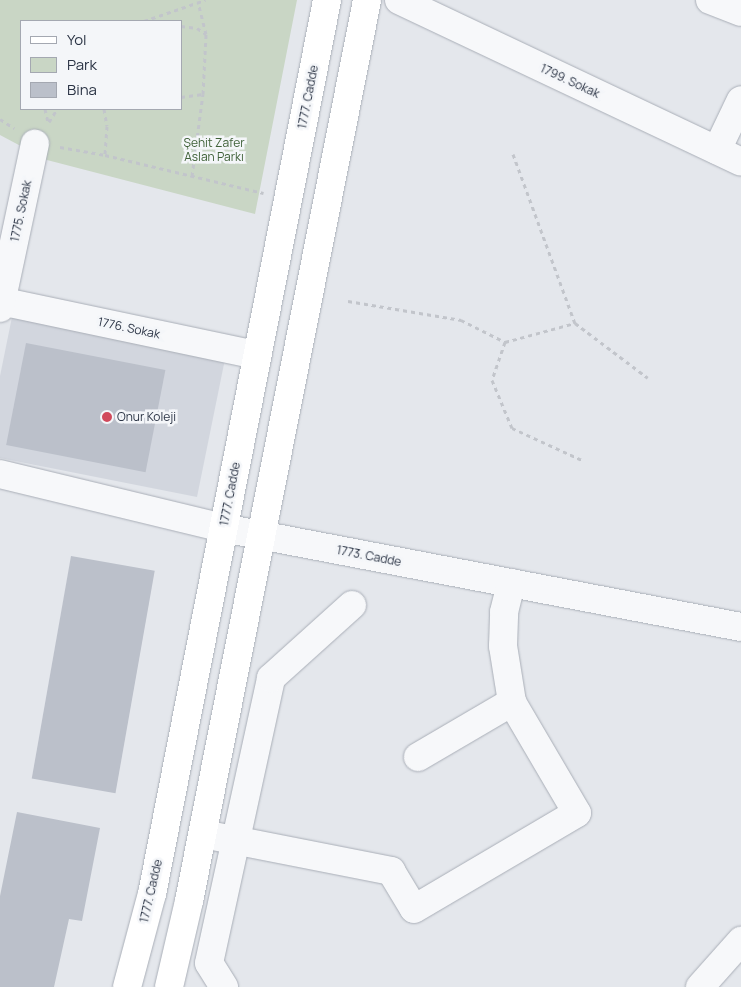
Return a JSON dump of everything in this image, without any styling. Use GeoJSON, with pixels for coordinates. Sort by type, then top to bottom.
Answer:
{"type":"FeatureCollection","features":[{"type":"Feature","properties":{"kind":"main road","name":"1777. Cadde"},"geometry":{"type":"LineString","coordinates":[[126,987],[152,894],[327,0]]}},
{"type":"Feature","properties":{"kind":"main road"},"geometry":{"type":"LineString","coordinates":[[168,987],[203,834],[368,0]]}},
{"type":"Feature","properties":{"kind":"street","name":"1799. Sokak"},"geometry":{"type":"LineString","coordinates":[[399,0],[741,162]]}},
{"type":"Feature","properties":{"kind":"street"},"geometry":{"type":"LineString","coordinates":[[710,0],[741,12]]}},
{"type":"Feature","properties":{"kind":"street"},"geometry":{"type":"LineString","coordinates":[[717,150],[741,100]]}},
{"type":"Feature","properties":{"kind":"street","name":"1775. Sokak"},"geometry":{"type":"LineString","coordinates":[[0,303],[42,133]]}},
{"type":"Feature","properties":{"kind":"street","name":"1776. Sokak"},"geometry":{"type":"LineString","coordinates":[[0,303],[257,355]]}},
{"type":"Feature","properties":{"kind":"street","name":"1773. Cadde"},"geometry":{"type":"LineString","coordinates":[[0,474],[223,528],[741,628]]}},
{"type":"Feature","properties":{"kind":"street"},"geometry":{"type":"LineString","coordinates":[[203,834],[391,871],[414,909],[577,812],[512,702],[503,646],[504,612],[511,583]]}},
{"type":"Feature","properties":{"kind":"street"},"geometry":{"type":"LineString","coordinates":[[224,987],[209,963],[271,678],[352,605]]}},
{"type":"Feature","properties":{"kind":"street"},"geometry":{"type":"LineString","coordinates":[[418,757],[512,702]]}},
{"type":"Feature","properties":{"kind":"street"},"geometry":{"type":"LineString","coordinates":[[700,987],[741,941]]}},
{"type":"Feature","properties":{"kind":"path"},"geometry":{"type":"LineString","coordinates":[[147,20],[205,0]]}},
{"type":"Feature","properties":{"kind":"path"},"geometry":{"type":"LineString","coordinates":[[192,176],[203,94],[206,34],[198,2]]}},
{"type":"Feature","properties":{"kind":"path"},"geometry":{"type":"LineString","coordinates":[[182,26],[196,28],[206,34]]}},
{"type":"Feature","properties":{"kind":"path"},"geometry":{"type":"LineString","coordinates":[[182,97],[203,94]]}},
{"type":"Feature","properties":{"kind":"path"},"geometry":{"type":"LineString","coordinates":[[42,133],[45,110]]}},
{"type":"Feature","properties":{"kind":"path"},"geometry":{"type":"LineString","coordinates":[[104,110],[107,126],[105,154]]}},
{"type":"Feature","properties":{"kind":"path"},"geometry":{"type":"LineString","coordinates":[[0,119],[105,154],[288,199]]}},
{"type":"Feature","properties":{"kind":"path"},"geometry":{"type":"LineString","coordinates":[[513,154],[575,323],[648,378]]}},
{"type":"Feature","properties":{"kind":"path"},"geometry":{"type":"LineString","coordinates":[[348,301],[461,320],[505,342],[575,323]]}},
{"type":"Feature","properties":{"kind":"path"},"geometry":{"type":"LineString","coordinates":[[505,342],[492,380],[512,428],[584,461]]}},
{"type":"Feature","properties":{"kind":"shaded area","name":"Onur Koleji"},"geometry":{"type":"Polygon","coordinates":[[[12,317],[225,359],[197,497],[0,458],[0,376],[12,317]]]}},
{"type":"Feature","properties":{"kind":"green space","name":"Şehit Zafer Aslan Parkı"},"geometry":{"type":"Polygon","coordinates":[[[0,0],[297,0],[255,214],[47,160],[0,135],[0,0]]]}},
{"type":"Feature","properties":{"kind":"building"},"geometry":{"type":"Polygon","coordinates":[[[26,343],[165,370],[146,472],[6,445],[26,343]]]}},
{"type":"Feature","properties":{"kind":"building"},"geometry":{"type":"Polygon","coordinates":[[[71,556],[155,571],[115,793],[32,779],[71,556]]]}},
{"type":"Feature","properties":{"kind":"building"},"geometry":{"type":"Polygon","coordinates":[[[17,812],[100,828],[82,921],[69,919],[54,987],[0,987],[0,896],[17,812]]]}},
{"type":"Feature","properties":{"kind":"place","name":"Onur Koleji"},"geometry":{"type":"Point","coordinates":[107,417]}}]}
